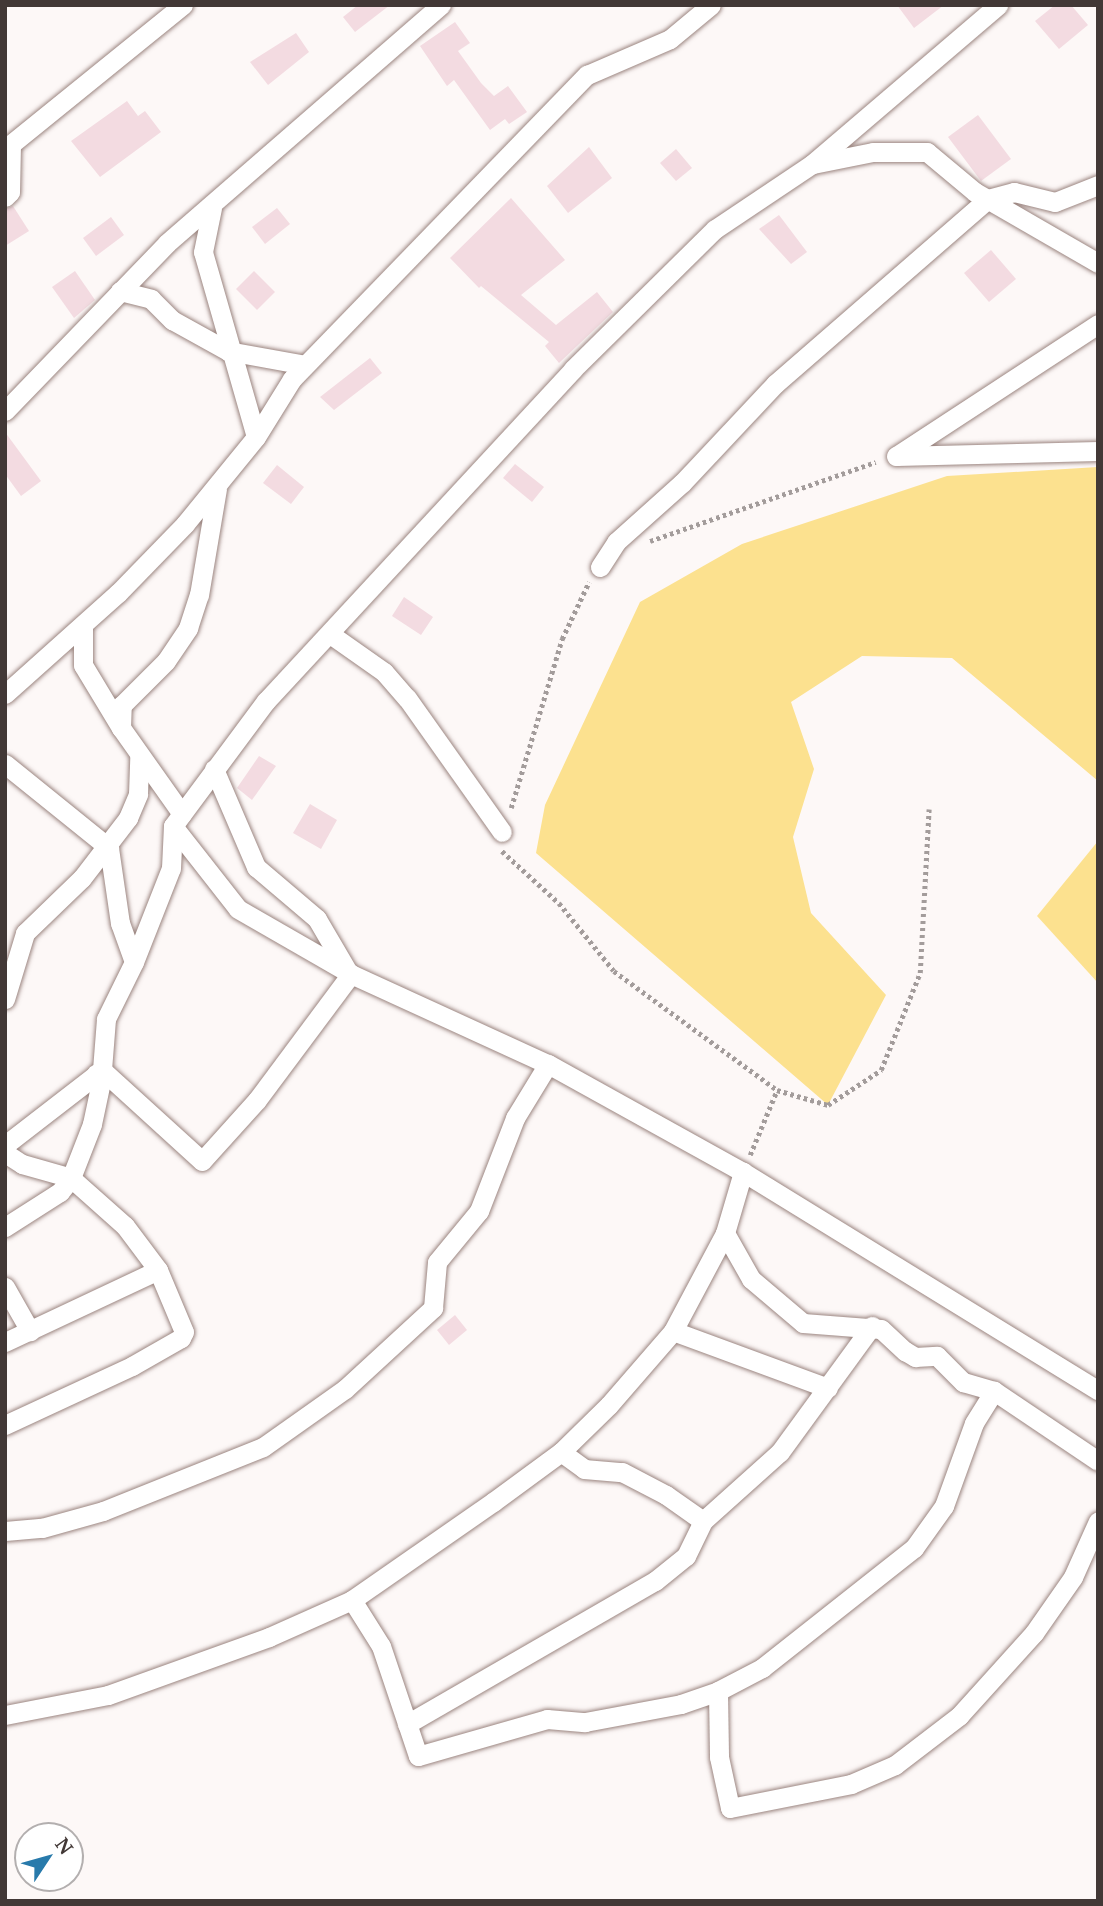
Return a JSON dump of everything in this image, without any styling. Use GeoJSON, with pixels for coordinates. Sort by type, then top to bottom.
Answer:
{"type":"FeatureCollection","features":[{"type":"Feature","properties":{"kind":"street"},"geometry":{"type":"LineString","coordinates":[[5,197],[10,192],[8,147],[183,5]]}},
{"type":"Feature","properties":{"kind":"street"},"geometry":{"type":"LineString","coordinates":[[5,411],[167,243],[212,208],[441,5]]}},
{"type":"Feature","properties":{"kind":"street"},"geometry":{"type":"LineString","coordinates":[[5,694],[83,625],[218,487],[305,365],[587,75],[670,39],[711,5]]}},
{"type":"Feature","properties":{"kind":"street"},"geometry":{"type":"LineString","coordinates":[[5,1227],[60,1192],[71,1178],[95,1112],[106,1019],[134,962],[171,868],[178,820],[266,701],[573,369],[715,229],[812,164],[998,5]]}},
{"type":"Feature","properties":{"kind":"street"},"geometry":{"type":"LineString","coordinates":[[812,164],[873,152],[928,152],[988,199],[1098,263]]}},
{"type":"Feature","properties":{"kind":"street"},"geometry":{"type":"LineString","coordinates":[[600,568],[616,542],[682,484],[775,383],[988,199],[1014,192],[1055,202],[1098,186]]}},
{"type":"Feature","properties":{"kind":"street"},"geometry":{"type":"LineString","coordinates":[[212,208],[203,252],[228,351],[256,437]]}},
{"type":"Feature","properties":{"kind":"street"},"geometry":{"type":"LineString","coordinates":[[120,291],[151,299],[172,320],[228,351],[305,365]]}},
{"type":"Feature","properties":{"kind":"street"},"geometry":{"type":"LineString","coordinates":[[896,456],[1098,324]]}},
{"type":"Feature","properties":{"kind":"street"},"geometry":{"type":"LineString","coordinates":[[896,456],[1098,451]]}},
{"type":"Feature","properties":{"kind":"street"},"geometry":{"type":"LineString","coordinates":[[121,728],[122,705],[166,661],[188,628],[200,595],[218,487]]}},
{"type":"Feature","properties":{"kind":"street"},"geometry":{"type":"LineString","coordinates":[[83,625],[83,665],[178,820],[238,909],[349,973],[548,1064],[743,1172],[1098,1390]]}},
{"type":"Feature","properties":{"kind":"street"},"geometry":{"type":"LineString","coordinates":[[330,634],[384,671],[442,741],[502,832]]}},
{"type":"Feature","properties":{"kind":"street"},"geometry":{"type":"LineString","coordinates":[[5,999],[25,933],[109,848],[138,794],[139,756]]}},
{"type":"Feature","properties":{"kind":"street"},"geometry":{"type":"LineString","coordinates":[[5,764],[109,848],[120,923],[134,962]]}},
{"type":"Feature","properties":{"kind":"street"},"geometry":{"type":"LineString","coordinates":[[214,769],[256,867],[317,919],[349,973]]}},
{"type":"Feature","properties":{"kind":"street"},"geometry":{"type":"LineString","coordinates":[[99,1072],[202,1161],[257,1100],[349,973]]}},
{"type":"Feature","properties":{"kind":"street"},"geometry":{"type":"LineString","coordinates":[[5,1531],[42,1528],[103,1511],[263,1447],[345,1389],[433,1308],[436,1262],[480,1211],[515,1118],[548,1064]]}},
{"type":"Feature","properties":{"kind":"street"},"geometry":{"type":"LineString","coordinates":[[5,1145],[99,1072]]}},
{"type":"Feature","properties":{"kind":"street"},"geometry":{"type":"LineString","coordinates":[[5,1153],[22,1164],[71,1178],[125,1226],[158,1270],[184,1332],[181,1338],[5,1425]]}},
{"type":"Feature","properties":{"kind":"street"},"geometry":{"type":"LineString","coordinates":[[5,1715],[107,1695],[177,1673],[352,1600],[561,1452],[609,1405],[673,1331],[725,1233],[743,1172]]}},
{"type":"Feature","properties":{"kind":"street"},"geometry":{"type":"LineString","coordinates":[[725,1233],[751,1279],[803,1323],[814,1328],[872,1326],[915,1357],[937,1356],[963,1382],[994,1391],[1098,1461]]}},
{"type":"Feature","properties":{"kind":"street"},"geometry":{"type":"LineString","coordinates":[[5,1342],[158,1270]]}},
{"type":"Feature","properties":{"kind":"street"},"geometry":{"type":"LineString","coordinates":[[5,1287],[30,1331]]}},
{"type":"Feature","properties":{"kind":"street"},"geometry":{"type":"LineString","coordinates":[[407,1724],[655,1581],[686,1556],[703,1521],[780,1452],[872,1326]]}},
{"type":"Feature","properties":{"kind":"street"},"geometry":{"type":"LineString","coordinates":[[673,1331],[828,1388]]}},
{"type":"Feature","properties":{"kind":"street"},"geometry":{"type":"LineString","coordinates":[[352,1600],[382,1646],[418,1756],[547,1719],[585,1722],[681,1704],[718,1691],[762,1668],[817,1629],[914,1548],[944,1506],[974,1423],[994,1391]]}},
{"type":"Feature","properties":{"kind":"street"},"geometry":{"type":"LineString","coordinates":[[561,1452],[584,1469],[622,1472],[666,1495],[703,1521]]}},
{"type":"Feature","properties":{"kind":"street"},"geometry":{"type":"LineString","coordinates":[[718,1691],[719,1758],[730,1808],[851,1784],[895,1765],[959,1716],[1034,1633],[1073,1577],[1098,1521]]}},
{"type":"Feature","properties":{"kind":"path"},"geometry":{"type":"LineString","coordinates":[[640,545],[737,513],[835,473],[896,456]]}},
{"type":"Feature","properties":{"kind":"path"},"geometry":{"type":"LineString","coordinates":[[600,568],[583,591],[562,639],[497,847],[559,903],[614,971],[777,1090],[828,1105],[881,1070],[920,973],[929,809]]}},
{"type":"Feature","properties":{"kind":"path"},"geometry":{"type":"LineString","coordinates":[[743,1172],[777,1090]]}},
{"type":"Feature","properties":{"kind":"shaded area"},"geometry":{"type":"Polygon","coordinates":[[[1098,467],[1098,781],[952,658],[862,656],[791,702],[814,769],[793,837],[811,913],[886,995],[828,1105],[536,853],[545,805],[640,602],[742,544],[947,476],[1098,467]]]}},
{"type":"Feature","properties":{"kind":"shaded area"},"geometry":{"type":"Polygon","coordinates":[[[1098,841],[1098,983],[1037,916],[1098,841]]]}},
{"type":"Feature","properties":{"kind":"building"},"geometry":{"type":"Polygon","coordinates":[[[358,5],[390,5],[355,32],[343,17],[358,5]]]}},
{"type":"Feature","properties":{"kind":"building"},"geometry":{"type":"Polygon","coordinates":[[[897,5],[944,5],[914,28],[897,5]]]}},
{"type":"Feature","properties":{"kind":"building"},"geometry":{"type":"Polygon","coordinates":[[[1055,5],[1071,5],[1088,25],[1059,49],[1035,21],[1055,5]]]}},
{"type":"Feature","properties":{"kind":"building"},"geometry":{"type":"Polygon","coordinates":[[[455,22],[470,43],[458,51],[481,83],[494,96],[508,86],[527,112],[509,124],[505,119],[490,130],[454,80],[447,86],[420,46],[455,22]]]}},
{"type":"Feature","properties":{"kind":"building"},"geometry":{"type":"Polygon","coordinates":[[[296,33],[309,52],[268,85],[250,62],[296,33]]]}},
{"type":"Feature","properties":{"kind":"building"},"geometry":{"type":"Polygon","coordinates":[[[127,101],[138,116],[145,111],[161,132],[100,177],[71,141],[127,101]]]}},
{"type":"Feature","properties":{"kind":"building"},"geometry":{"type":"Polygon","coordinates":[[[978,115],[1011,159],[981,181],[948,137],[978,115]]]}},
{"type":"Feature","properties":{"kind":"building"},"geometry":{"type":"Polygon","coordinates":[[[589,147],[612,178],[568,213],[547,186],[589,147]]]}},
{"type":"Feature","properties":{"kind":"building"},"geometry":{"type":"Polygon","coordinates":[[[676,149],[692,168],[676,181],[660,163],[676,149]]]}},
{"type":"Feature","properties":{"kind":"building"},"geometry":{"type":"Polygon","coordinates":[[[511,198],[565,260],[521,295],[556,325],[597,292],[613,312],[559,363],[545,346],[549,342],[481,286],[479,288],[450,258],[511,198]]]}},
{"type":"Feature","properties":{"kind":"building"},"geometry":{"type":"Polygon","coordinates":[[[13,206],[29,231],[5,246],[5,209],[13,206]]]}},
{"type":"Feature","properties":{"kind":"building"},"geometry":{"type":"Polygon","coordinates":[[[277,208],[290,224],[265,244],[252,227],[277,208]]]}},
{"type":"Feature","properties":{"kind":"building"},"geometry":{"type":"Polygon","coordinates":[[[779,215],[807,252],[791,264],[759,229],[779,215]]]}},
{"type":"Feature","properties":{"kind":"building"},"geometry":{"type":"Polygon","coordinates":[[[111,217],[124,235],[96,256],[83,238],[111,217]]]}},
{"type":"Feature","properties":{"kind":"building"},"geometry":{"type":"Polygon","coordinates":[[[991,250],[1016,279],[989,302],[964,273],[991,250]]]}},
{"type":"Feature","properties":{"kind":"building"},"geometry":{"type":"Polygon","coordinates":[[[75,271],[95,300],[74,318],[52,287],[75,271]]]}},
{"type":"Feature","properties":{"kind":"building"},"geometry":{"type":"Polygon","coordinates":[[[254,271],[275,292],[257,310],[236,289],[254,271]]]}},
{"type":"Feature","properties":{"kind":"building"},"geometry":{"type":"Polygon","coordinates":[[[370,358],[382,373],[334,410],[320,397],[370,358]]]}},
{"type":"Feature","properties":{"kind":"building"},"geometry":{"type":"Polygon","coordinates":[[[5,432],[41,481],[21,496],[5,474],[5,432]]]}},
{"type":"Feature","properties":{"kind":"building"},"geometry":{"type":"Polygon","coordinates":[[[515,464],[544,487],[532,502],[503,478],[515,464]]]}},
{"type":"Feature","properties":{"kind":"building"},"geometry":{"type":"Polygon","coordinates":[[[277,465],[304,487],[291,504],[263,483],[277,465]]]}},
{"type":"Feature","properties":{"kind":"building"},"geometry":{"type":"Polygon","coordinates":[[[404,597],[433,617],[421,635],[392,616],[404,597]]]}},
{"type":"Feature","properties":{"kind":"building"},"geometry":{"type":"Polygon","coordinates":[[[259,756],[276,766],[252,800],[237,788],[259,756]]]}},
{"type":"Feature","properties":{"kind":"building"},"geometry":{"type":"Polygon","coordinates":[[[310,804],[337,820],[321,849],[293,833],[310,804]]]}},
{"type":"Feature","properties":{"kind":"building"},"geometry":{"type":"Polygon","coordinates":[[[455,1315],[467,1330],[449,1345],[437,1330],[455,1315]]]}}]}
